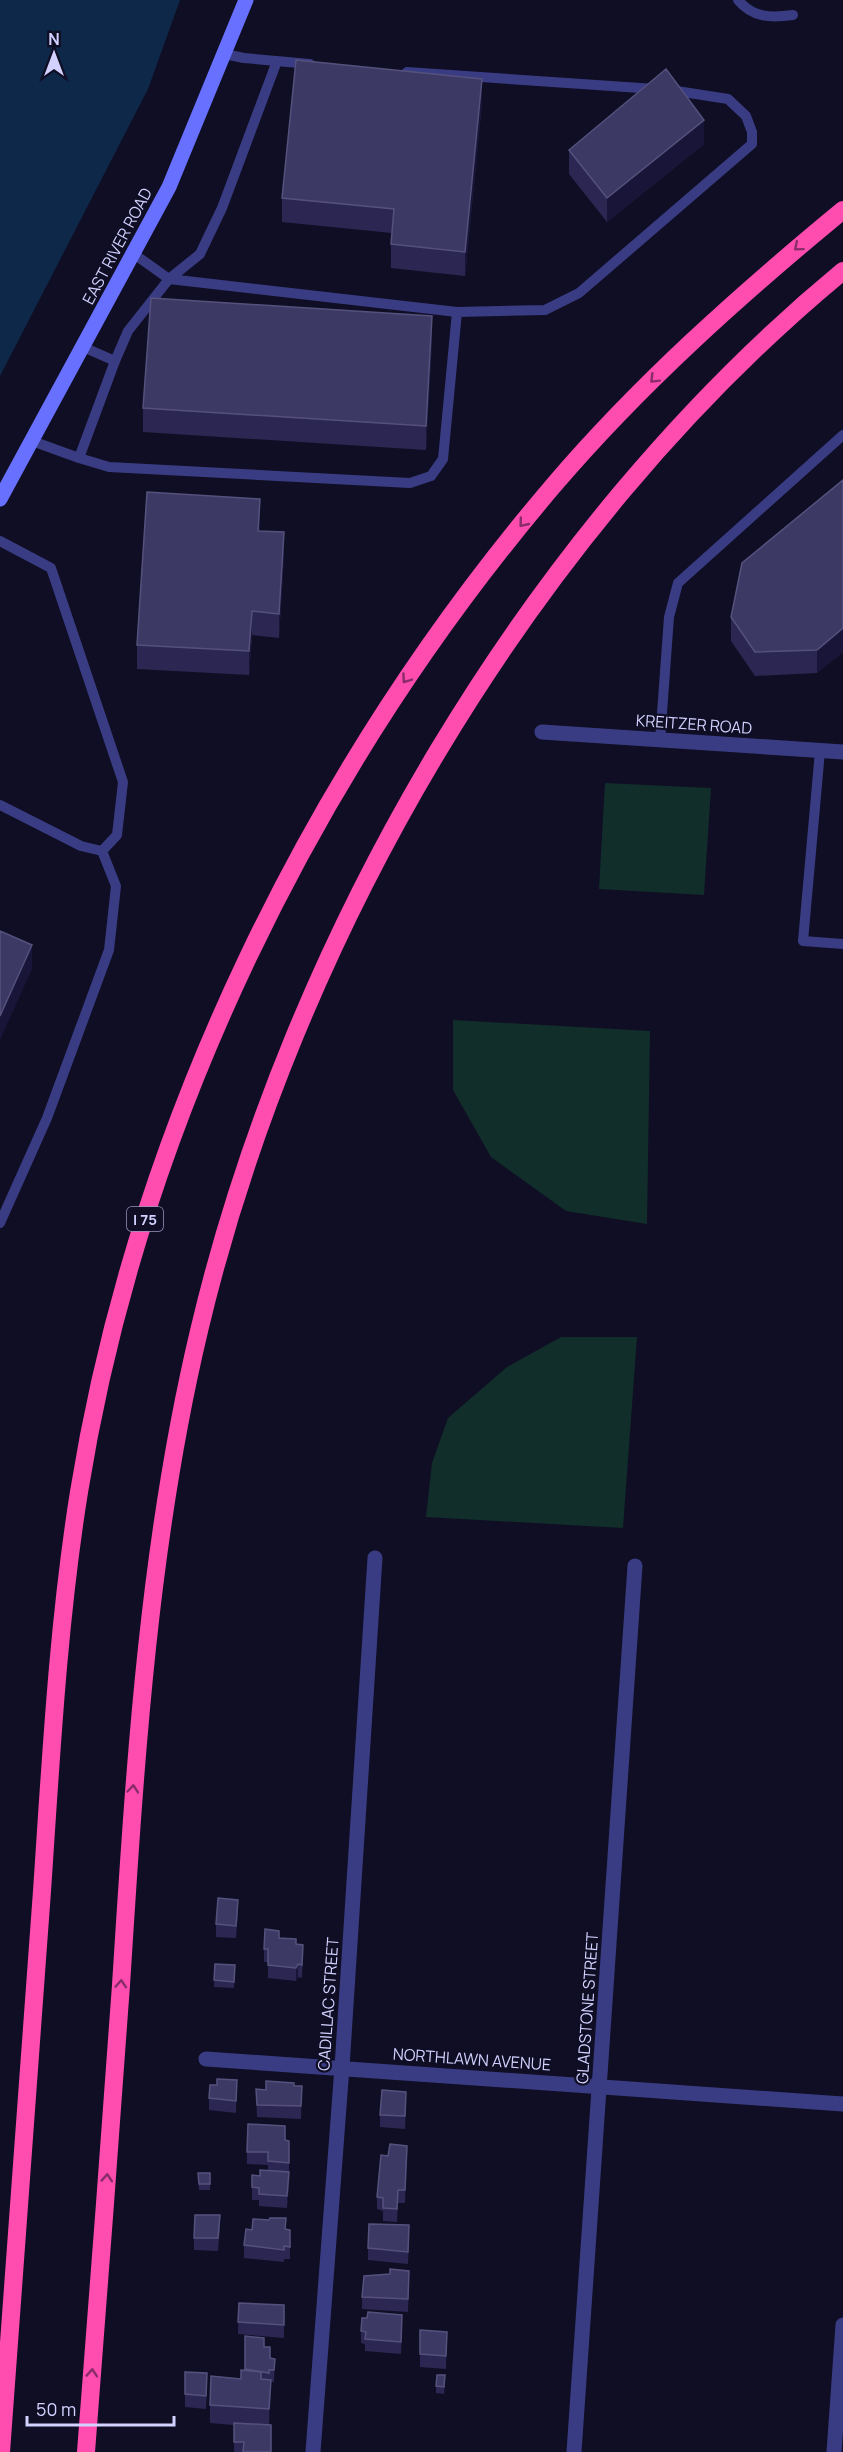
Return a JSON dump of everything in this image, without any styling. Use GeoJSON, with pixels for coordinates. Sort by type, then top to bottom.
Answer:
{"type":"FeatureCollection","features":[{"type":"Feature","properties":{"kind":"highway","name":"I 75"},"geometry":{"type":"LineString","coordinates":[[1,2452],[50,1770],[79,1495],[94,1415],[132,1259],[156,1182],[189,1094],[223,1011],[319,823],[401,687],[448,619],[555,484],[601,434],[742,293],[843,210]]}},
{"type":"Feature","properties":{"kind":"highway"},"geometry":{"type":"LineString","coordinates":[[86,2452],[133,1788],[154,1593],[178,1430],[200,1326],[230,1213],[252,1148],[311,996],[340,933],[386,844],[461,712],[572,554],[636,478],[773,332],[843,271]]}},
{"type":"Feature","properties":{"kind":"street","name":"EAST RIVER ROAD"},"geometry":{"type":"LineString","coordinates":[[0,499],[169,187],[246,0]]}},
{"type":"Feature","properties":{"kind":"street","name":"KREITZER ROAD"},"geometry":{"type":"LineString","coordinates":[[542,732],[843,752]]}},
{"type":"Feature","properties":{"kind":"street","name":"CADILLAC STREET"},"geometry":{"type":"LineString","coordinates":[[313,2452],[342,2067],[375,1558]]}},
{"type":"Feature","properties":{"kind":"street","name":"GLADSTONE STREET"},"geometry":{"type":"LineString","coordinates":[[574,2452],[635,1566]]}},
{"type":"Feature","properties":{"kind":"street","name":"NORTHLAWN AVENUE"},"geometry":{"type":"LineString","coordinates":[[206,2059],[843,2104]]}},
{"type":"Feature","properties":{"kind":"street"},"geometry":{"type":"LineString","coordinates":[[834,2452],[843,2325]]}},
{"type":"Feature","properties":{"kind":"lane"},"geometry":{"type":"LineString","coordinates":[[738,0],[756,14],[774,18],[793,15]]}},
{"type":"Feature","properties":{"kind":"lane"},"geometry":{"type":"LineString","coordinates":[[224,54],[325,65]]}},
{"type":"Feature","properties":{"kind":"lane"},"geometry":{"type":"LineString","coordinates":[[79,458],[128,331],[169,279],[200,254],[222,208],[278,61]]}},
{"type":"Feature","properties":{"kind":"lane"},"geometry":{"type":"LineString","coordinates":[[134,254],[169,279],[457,312],[545,310],[579,293],[752,144],[752,132],[746,116],[728,99],[670,90],[396,71]]}},
{"type":"Feature","properties":{"kind":"lane"},"geometry":{"type":"LineString","coordinates":[[32,441],[109,467],[410,483],[431,476],[443,459],[457,312]]}},
{"type":"Feature","properties":{"kind":"lane"},"geometry":{"type":"LineString","coordinates":[[83,347],[115,361]]}},
{"type":"Feature","properties":{"kind":"lane"},"geometry":{"type":"LineString","coordinates":[[660,740],[669,617],[678,583],[843,435]]}},
{"type":"Feature","properties":{"kind":"lane"},"geometry":{"type":"LineString","coordinates":[[0,541],[51,568],[86,679],[116,757],[123,782],[120,819],[117,835],[102,851]]}},
{"type":"Feature","properties":{"kind":"lane"},"geometry":{"type":"LineString","coordinates":[[820,751],[803,941],[843,944]]}},
{"type":"Feature","properties":{"kind":"lane"},"geometry":{"type":"LineString","coordinates":[[0,805],[81,846],[102,851]]}},
{"type":"Feature","properties":{"kind":"lane"},"geometry":{"type":"LineString","coordinates":[[0,1223],[47,1118],[110,950],[116,886],[102,851]]}},
{"type":"Feature","properties":{"kind":"green space"},"geometry":{"type":"Polygon","coordinates":[[[605,783],[711,788],[704,895],[599,889],[605,783]]]}},
{"type":"Feature","properties":{"kind":"green space"},"geometry":{"type":"Polygon","coordinates":[[[453,1020],[650,1031],[647,1224],[566,1211],[491,1157],[453,1090],[453,1020]]]}},
{"type":"Feature","properties":{"kind":"green space"},"geometry":{"type":"Polygon","coordinates":[[[561,1337],[637,1337],[623,1528],[426,1517],[432,1463],[448,1418],[507,1367],[561,1337]]]}},
{"type":"Feature","properties":{"kind":"water"},"geometry":{"type":"Polygon","coordinates":[[[0,0],[180,0],[148,89],[0,376],[0,0]]]}},
{"type":"Feature","properties":{"kind":"building"},"geometry":{"type":"Polygon","coordinates":[[[296,60],[482,79],[465,252],[391,244],[394,209],[282,198],[296,60]]]}},
{"type":"Feature","properties":{"kind":"building"},"geometry":{"type":"Polygon","coordinates":[[[666,69],[704,120],[607,198],[569,150],[666,69]]]}},
{"type":"Feature","properties":{"kind":"building"},"geometry":{"type":"Polygon","coordinates":[[[151,298],[432,316],[426,426],[143,408],[151,298]]]}},
{"type":"Feature","properties":{"kind":"building"},"geometry":{"type":"Polygon","coordinates":[[[843,480],[843,628],[817,650],[755,652],[731,617],[742,563],[843,480]]]}},
{"type":"Feature","properties":{"kind":"building"},"geometry":{"type":"Polygon","coordinates":[[[147,492],[260,499],[258,531],[284,532],[279,614],[252,611],[249,651],[137,645],[147,492]]]}},
{"type":"Feature","properties":{"kind":"building"},"geometry":{"type":"Polygon","coordinates":[[[0,931],[32,945],[0,1016],[0,931]]]}},
{"type":"Feature","properties":{"kind":"building"},"geometry":{"type":"Polygon","coordinates":[[[218,1898],[238,1900],[236,1926],[216,1924],[218,1898]]]}},
{"type":"Feature","properties":{"kind":"building"},"geometry":{"type":"Polygon","coordinates":[[[265,1929],[279,1931],[279,1938],[296,1939],[296,1944],[303,1945],[302,1965],[298,1964],[296,1968],[268,1965],[268,1949],[264,1949],[265,1929]]]}},
{"type":"Feature","properties":{"kind":"building"},"geometry":{"type":"Polygon","coordinates":[[[215,1964],[235,1965],[234,1982],[214,1980],[215,1964]]]}},
{"type":"Feature","properties":{"kind":"building"},"geometry":{"type":"Polygon","coordinates":[[[217,2079],[237,2080],[236,2101],[209,2098],[210,2085],[217,2085],[217,2079]]]}},
{"type":"Feature","properties":{"kind":"building"},"geometry":{"type":"Polygon","coordinates":[[[266,2081],[294,2083],[294,2086],[302,2086],[301,2106],[257,2105],[256,2089],[266,2090],[266,2081]]]}},
{"type":"Feature","properties":{"kind":"building"},"geometry":{"type":"Polygon","coordinates":[[[382,2090],[406,2092],[405,2116],[380,2115],[382,2090]]]}},
{"type":"Feature","properties":{"kind":"building"},"geometry":{"type":"Polygon","coordinates":[[[248,2124],[285,2126],[285,2140],[289,2141],[289,2163],[268,2161],[268,2152],[247,2152],[248,2124]]]}},
{"type":"Feature","properties":{"kind":"building"},"geometry":{"type":"Polygon","coordinates":[[[390,2144],[407,2146],[405,2190],[398,2190],[397,2209],[383,2208],[383,2198],[377,2197],[381,2155],[388,2156],[390,2144]]]}},
{"type":"Feature","properties":{"kind":"building"},"geometry":{"type":"Polygon","coordinates":[[[260,2170],[289,2172],[287,2196],[259,2194],[259,2188],[252,2187],[252,2175],[260,2176],[260,2170]]]}},
{"type":"Feature","properties":{"kind":"building"},"geometry":{"type":"Polygon","coordinates":[[[198,2173],[210,2173],[210,2184],[199,2184],[198,2173]]]}},
{"type":"Feature","properties":{"kind":"building"},"geometry":{"type":"Polygon","coordinates":[[[195,2215],[220,2215],[218,2238],[194,2238],[195,2215]]]}},
{"type":"Feature","properties":{"kind":"building"},"geometry":{"type":"Polygon","coordinates":[[[270,2218],[286,2218],[285,2229],[290,2230],[290,2247],[284,2246],[284,2250],[244,2245],[246,2229],[252,2230],[253,2219],[269,2220],[270,2218]]]}},
{"type":"Feature","properties":{"kind":"building"},"geometry":{"type":"Polygon","coordinates":[[[369,2224],[409,2225],[408,2252],[368,2248],[369,2224]]]}},
{"type":"Feature","properties":{"kind":"building"},"geometry":{"type":"Polygon","coordinates":[[[390,2269],[409,2271],[408,2299],[362,2297],[364,2276],[390,2274],[390,2269]]]}},
{"type":"Feature","properties":{"kind":"building"},"geometry":{"type":"Polygon","coordinates":[[[239,2303],[284,2305],[284,2325],[238,2322],[239,2303]]]}},
{"type":"Feature","properties":{"kind":"building"},"geometry":{"type":"Polygon","coordinates":[[[368,2312],[402,2315],[401,2342],[365,2339],[366,2332],[361,2331],[362,2318],[367,2318],[368,2312]]]}},
{"type":"Feature","properties":{"kind":"building"},"geometry":{"type":"Polygon","coordinates":[[[420,2330],[447,2332],[446,2356],[420,2354],[420,2330]]]}},
{"type":"Feature","properties":{"kind":"building"},"geometry":{"type":"Polygon","coordinates":[[[245,2336],[264,2338],[264,2347],[270,2347],[270,2358],[275,2359],[274,2370],[269,2370],[269,2373],[245,2369],[245,2336]]]}},
{"type":"Feature","properties":{"kind":"building"},"geometry":{"type":"Polygon","coordinates":[[[241,2370],[261,2372],[261,2379],[271,2380],[269,2409],[210,2405],[211,2376],[241,2379],[241,2370]]]}},
{"type":"Feature","properties":{"kind":"building"},"geometry":{"type":"Polygon","coordinates":[[[185,2372],[207,2373],[206,2396],[185,2394],[185,2372]]]}},
{"type":"Feature","properties":{"kind":"building"},"geometry":{"type":"Polygon","coordinates":[[[437,2375],[445,2375],[444,2387],[436,2386],[437,2375]]]}},
{"type":"Feature","properties":{"kind":"building"},"geometry":{"type":"Polygon","coordinates":[[[234,2423],[271,2425],[271,2452],[243,2452],[244,2442],[234,2442],[234,2423]]]}}]}
